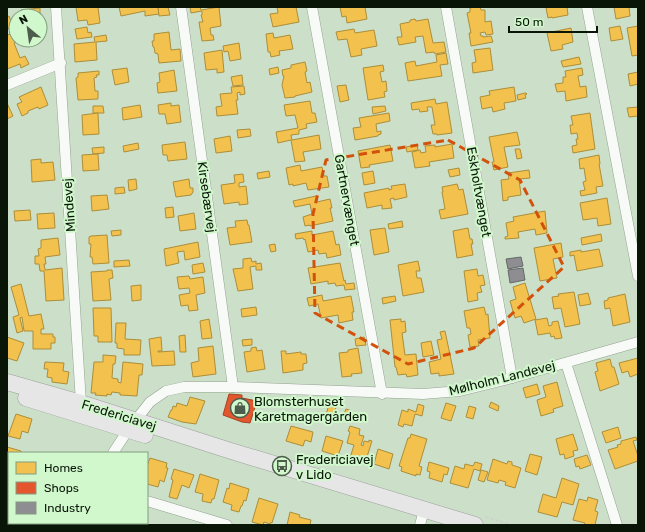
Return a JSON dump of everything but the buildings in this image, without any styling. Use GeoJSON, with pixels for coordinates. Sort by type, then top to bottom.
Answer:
{"type":"FeatureCollection","features":[{"type":"Feature","properties":{"kind":"main road","name":"Fredericiavej"},"geometry":{"type":"LineString","coordinates":[[7,382],[81,403],[132,425],[190,447],[231,451],[422,518],[475,525]]}},
{"type":"Feature","properties":{"kind":"main road","name":"Fredericiavej"},"geometry":{"type":"LineString","coordinates":[[7,392],[132,425]]}},
{"type":"Feature","properties":{"kind":"street","name":"Mindevej"},"geometry":{"type":"LineString","coordinates":[[56,7],[61,63],[81,403]]}},
{"type":"Feature","properties":{"kind":"street","name":"Kirsebærvej"},"geometry":{"type":"LineString","coordinates":[[181,7],[233,387]]}},
{"type":"Feature","properties":{"kind":"street","name":"Gartnervænget"},"geometry":{"type":"LineString","coordinates":[[312,7],[382,394]]}},
{"type":"Feature","properties":{"kind":"street","name":"Eskholtvænget"},"geometry":{"type":"LineString","coordinates":[[446,7],[512,378]]}},
{"type":"Feature","properties":{"kind":"street"},"geometry":{"type":"LineString","coordinates":[[587,7],[638,276]]}},
{"type":"Feature","properties":{"kind":"street"},"geometry":{"type":"LineString","coordinates":[[7,85],[61,63]]}},
{"type":"Feature","properties":{"kind":"street","name":"Mølholm Landevej"},"geometry":{"type":"LineString","coordinates":[[114,452],[150,402],[166,391],[184,387],[233,387],[382,394],[424,394],[460,391],[512,378],[638,342]]}},
{"type":"Feature","properties":{"kind":"street"},"geometry":{"type":"LineString","coordinates":[[566,363],[617,525]]}},
{"type":"Feature","properties":{"kind":"street"},"geometry":{"type":"LineString","coordinates":[[148,501],[227,525]]}},
{"type":"Feature","properties":{"kind":"highlighted area"},"geometry":{"type":"Polygon","coordinates":[[[448,140],[520,180],[564,267],[474,348],[408,364],[315,313],[313,214],[326,160],[448,140]]]}},
{"type":"Feature","properties":{"kind":"green space"},"geometry":{"type":"Polygon","coordinates":[[[8,473],[8,524],[88,525],[7,525],[8,473]]]}},
{"type":"Feature","properties":{"kind":"place","name":"Blomsterhuset Karetmagergården"},"geometry":{"type":"Point","coordinates":[240,408]}},
{"type":"Feature","properties":{"kind":"place","name":"Fredericiavej v Lido"},"geometry":{"type":"Point","coordinates":[282,466]}}]}
